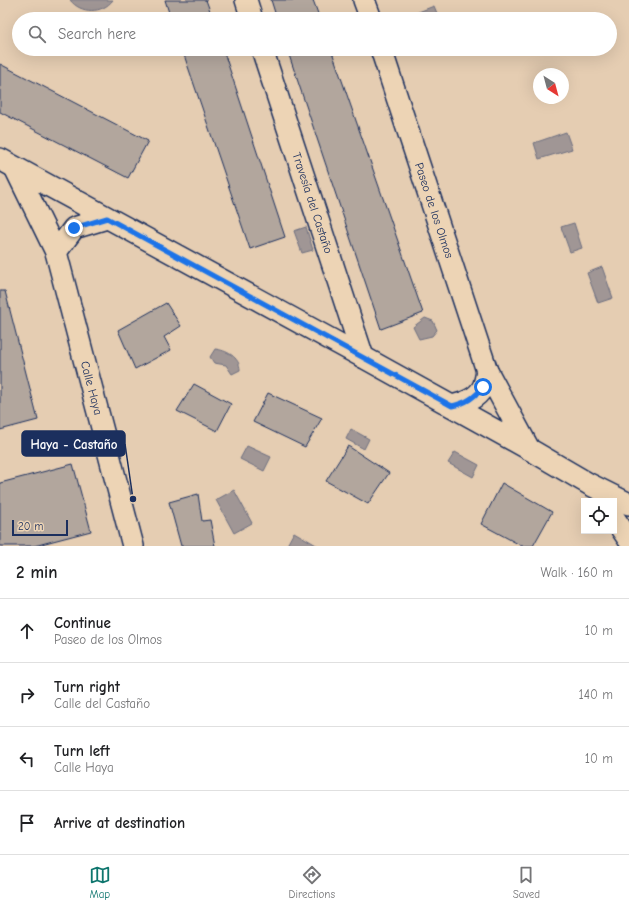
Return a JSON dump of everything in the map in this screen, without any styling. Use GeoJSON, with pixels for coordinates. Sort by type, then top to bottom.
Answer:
{"type":"FeatureCollection","features":[{"type":"Feature","properties":{"kind":"street"},"geometry":{"type":"LineString","coordinates":[[246,0],[250,12]]}},
{"type":"Feature","properties":{"kind":"street"},"geometry":{"type":"LineString","coordinates":[[364,0],[368,12]]}},
{"type":"Feature","properties":{"kind":"street","name":"Travesía del Castaño"},"geometry":{"type":"LineString","coordinates":[[264,56],[363,357]]}},
{"type":"Feature","properties":{"kind":"street","name":"Paseo de los Olmos"},"geometry":{"type":"LineString","coordinates":[[383,56],[487,371],[529,449]]}},
{"type":"Feature","properties":{"kind":"street"},"geometry":{"type":"LineString","coordinates":[[8,164],[452,406],[589,484],[629,504]]}},
{"type":"Feature","properties":{"kind":"street","name":"Calle Haya"},"geometry":{"type":"LineString","coordinates":[[8,164],[56,252],[133,546]]}},
{"type":"Feature","properties":{"kind":"street"},"geometry":{"type":"LineString","coordinates":[[56,252],[74,228],[107,218]]}},
{"type":"Feature","properties":{"kind":"street"},"geometry":{"type":"LineString","coordinates":[[452,406],[465,403],[475,396],[483,387],[487,371]]}},
{"type":"Feature","properties":{"kind":"street"},"geometry":{"type":"LineString","coordinates":[[589,484],[600,498]]}},
{"type":"Feature","properties":{"kind":"street"},"geometry":{"type":"LineString","coordinates":[[617,522],[629,540]]}},
{"type":"Feature","properties":{"kind":"shaded area"},"geometry":{"type":"Polygon","coordinates":[[[70,0],[113,0],[103,8],[97,10],[86,10],[75,5],[70,0]]]}},
{"type":"Feature","properties":{"kind":"shaded area"},"geometry":{"type":"Polygon","coordinates":[[[434,6],[436,12],[418,12],[434,6]]]}},
{"type":"Feature","properties":{"kind":"shaded area"},"geometry":{"type":"Polygon","coordinates":[[[566,132],[572,149],[539,159],[534,143],[566,132]]]}},
{"type":"Feature","properties":{"kind":"shaded area"},"geometry":{"type":"Polygon","coordinates":[[[574,223],[582,248],[570,252],[561,227],[574,223]]]}},
{"type":"Feature","properties":{"kind":"shaded area"},"geometry":{"type":"Polygon","coordinates":[[[306,227],[313,250],[302,253],[294,231],[306,227]]]}},
{"type":"Feature","properties":{"kind":"shaded area"},"geometry":{"type":"Polygon","coordinates":[[[602,267],[613,298],[598,303],[587,273],[602,267]]]}},
{"type":"Feature","properties":{"kind":"shaded area"},"geometry":{"type":"Polygon","coordinates":[[[425,318],[433,321],[437,330],[432,336],[419,339],[413,327],[425,318]]]}},
{"type":"Feature","properties":{"kind":"shaded area"},"geometry":{"type":"Polygon","coordinates":[[[215,349],[232,355],[238,361],[240,370],[232,374],[226,365],[214,363],[210,357],[215,349]]]}},
{"type":"Feature","properties":{"kind":"shaded area"},"geometry":{"type":"Polygon","coordinates":[[[351,429],[369,439],[364,449],[346,439],[351,429]]]}},
{"type":"Feature","properties":{"kind":"shaded area"},"geometry":{"type":"Polygon","coordinates":[[[247,446],[271,457],[264,471],[240,459],[247,446]]]}},
{"type":"Feature","properties":{"kind":"shaded area"},"geometry":{"type":"Polygon","coordinates":[[[455,452],[479,465],[473,477],[448,463],[455,452]]]}},
{"type":"Feature","properties":{"kind":"shaded area"},"geometry":{"type":"Polygon","coordinates":[[[234,490],[252,523],[234,533],[216,500],[234,490]]]}},
{"type":"Feature","properties":{"kind":"shaded area"},"geometry":{"type":"Polygon","coordinates":[[[294,532],[318,546],[287,545],[294,532]]]}},
{"type":"Feature","properties":{"kind":"building"},"geometry":{"type":"Polygon","coordinates":[[[165,0],[206,0],[210,12],[169,12],[165,0]]]}},
{"type":"Feature","properties":{"kind":"building"},"geometry":{"type":"Polygon","coordinates":[[[271,0],[313,0],[317,12],[275,12],[271,0]]]}},
{"type":"Feature","properties":{"kind":"building"},"geometry":{"type":"Polygon","coordinates":[[[184,56],[225,56],[285,237],[250,249],[184,56]]]}},
{"type":"Feature","properties":{"kind":"building"},"geometry":{"type":"Polygon","coordinates":[[[289,56],[333,56],[423,313],[381,329],[289,56]]]}},
{"type":"Feature","properties":{"kind":"building"},"geometry":{"type":"Polygon","coordinates":[[[0,64],[148,141],[128,178],[0,112],[0,64]]]}},
{"type":"Feature","properties":{"kind":"building"},"geometry":{"type":"Polygon","coordinates":[[[0,291],[5,291],[38,420],[0,430],[0,291]]]}},
{"type":"Feature","properties":{"kind":"building"},"geometry":{"type":"Polygon","coordinates":[[[166,303],[181,326],[164,337],[171,350],[135,369],[118,330],[166,303]]]}},
{"type":"Feature","properties":{"kind":"building"},"geometry":{"type":"Polygon","coordinates":[[[194,384],[231,404],[217,431],[177,411],[194,384]]]}},
{"type":"Feature","properties":{"kind":"building"},"geometry":{"type":"Polygon","coordinates":[[[268,393],[322,418],[305,447],[253,422],[268,393]]]}},
{"type":"Feature","properties":{"kind":"building"},"geometry":{"type":"Polygon","coordinates":[[[348,446],[389,473],[368,504],[326,481],[348,446]]]}},
{"type":"Feature","properties":{"kind":"building"},"geometry":{"type":"Polygon","coordinates":[[[73,464],[91,531],[34,546],[0,546],[0,483],[73,464]]]}},
{"type":"Feature","properties":{"kind":"building"},"geometry":{"type":"Polygon","coordinates":[[[502,483],[552,512],[533,546],[522,546],[481,524],[502,483]]]}},
{"type":"Feature","properties":{"kind":"building"},"geometry":{"type":"Polygon","coordinates":[[[198,494],[202,521],[210,520],[215,546],[181,546],[169,502],[198,494]]]}},
{"type":"Feature","properties":{"kind":"place","name":"Haya - Castaño"},"geometry":{"type":"Point","coordinates":[133,499]}},
{"type":"Feature","properties":{"kind":"route"},"geometry":{"type":"LineString","coordinates":[[74,228],[107,218],[452,406],[465,403],[475,396],[483,387]]}}]}
